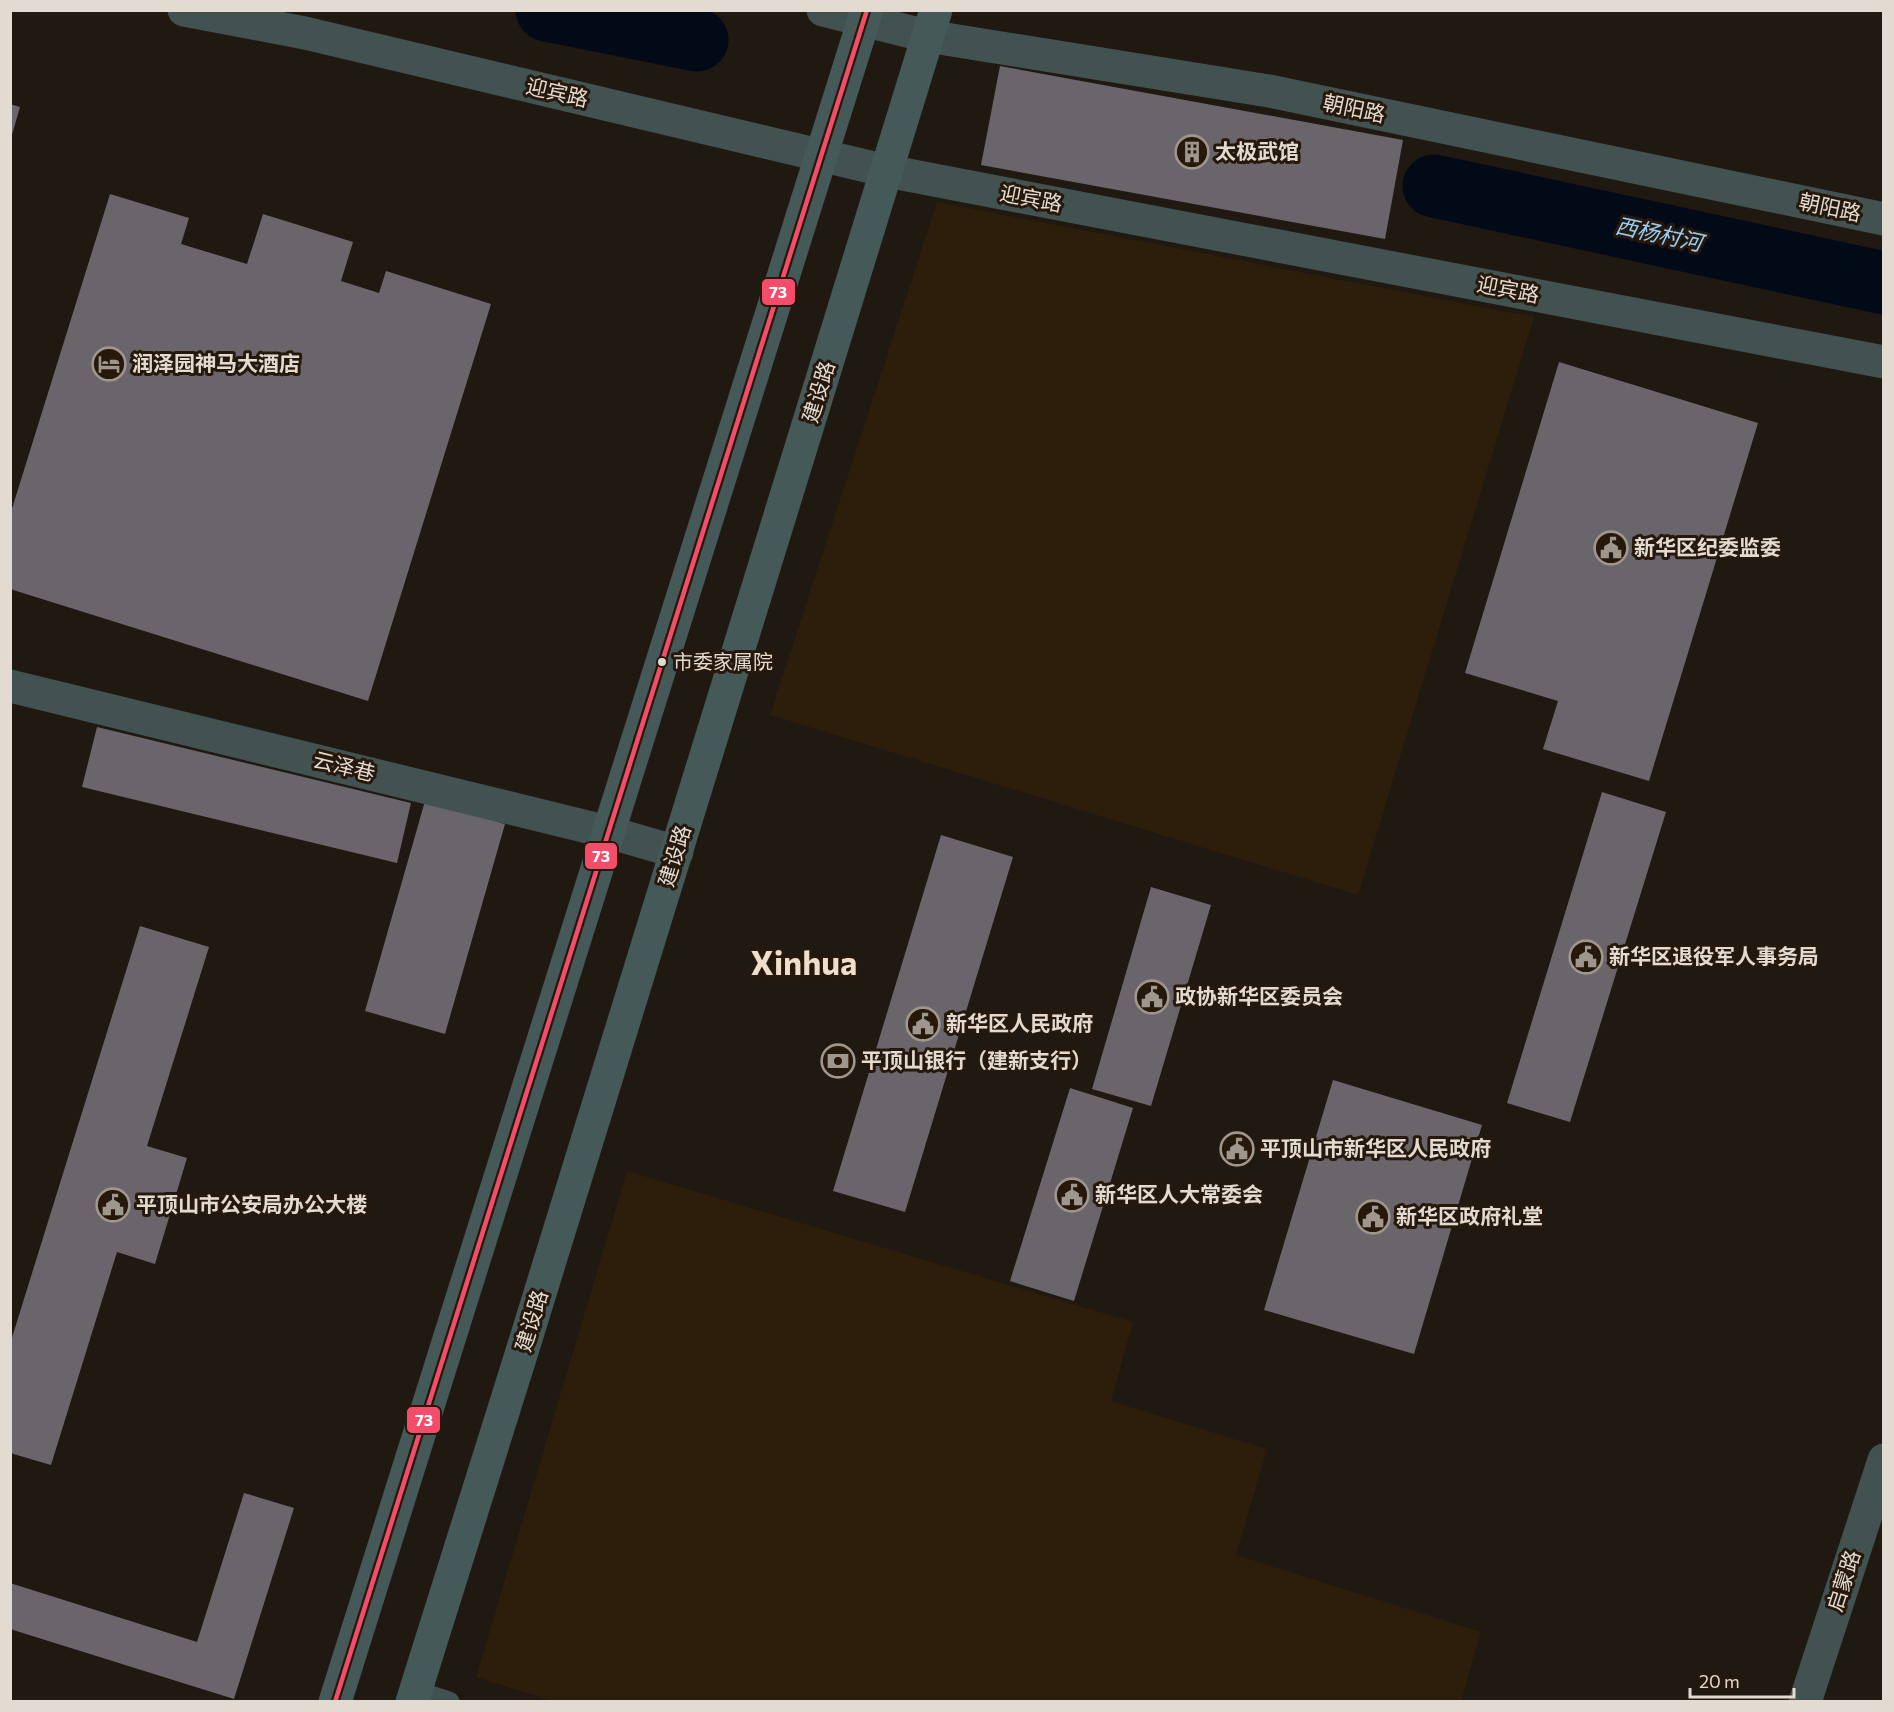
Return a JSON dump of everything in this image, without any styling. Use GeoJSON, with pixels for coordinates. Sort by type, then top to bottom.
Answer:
{"type":"FeatureCollection","features":[{"type":"Feature","properties":{"kind":"main road"},"geometry":{"type":"LineString","coordinates":[[335,1701],[866,15]]}},
{"type":"Feature","properties":{"kind":"main road","name":"建设路"},"geometry":{"type":"LineString","coordinates":[[413,1696],[677,852],[932,23]]}},
{"type":"Feature","properties":{"kind":"street","name":"迎宾路"},"geometry":{"type":"LineString","coordinates":[[184,10],[305,33],[887,171],[1884,362]]}},
{"type":"Feature","properties":{"kind":"street","name":"朝阳路"},"geometry":{"type":"LineString","coordinates":[[823,10],[932,23],[1884,219]]}},
{"type":"Feature","properties":{"kind":"street","name":"云泽巷"},"geometry":{"type":"LineString","coordinates":[[10,686],[608,832],[677,852]]}},
{"type":"Feature","properties":{"kind":"street","name":"启蒙路"},"geometry":{"type":"LineString","coordinates":[[1805,1701],[1876,1507],[1884,1460]]}},
{"type":"Feature","properties":{"kind":"lane"},"geometry":{"type":"LineString","coordinates":[[413,1696],[449,1701]]}},
{"type":"Feature","properties":{"kind":"shaded area"},"geometry":{"type":"Polygon","coordinates":[[[937,202],[1534,317],[1358,895],[770,715],[937,202]]]}},
{"type":"Feature","properties":{"kind":"shaded area"},"geometry":{"type":"Polygon","coordinates":[[[627,1171],[1133,1322],[1111,1401],[1267,1449],[1236,1555],[1481,1632],[1461,1701],[555,1702],[476,1677],[627,1171]]]}},
{"type":"Feature","properties":{"kind":"building","name":"太极武馆"},"geometry":{"type":"Polygon","coordinates":[[[1000,66],[1403,140],[1385,239],[981,165],[1000,66]]]}},
{"type":"Feature","properties":{"kind":"building"},"geometry":{"type":"Polygon","coordinates":[[[10,104],[20,107],[11,138],[10,138],[10,104]]]}},
{"type":"Feature","properties":{"kind":"building","name":"润泽园神马大酒店"},"geometry":{"type":"Polygon","coordinates":[[[110,194],[189,218],[181,244],[247,264],[263,214],[353,242],[341,281],[379,293],[386,271],[491,304],[368,701],[10,589],[10,515],[110,194]]]}},
{"type":"Feature","properties":{"kind":"building","name":"新华区纪委监委"},"geometry":{"type":"Polygon","coordinates":[[[1559,362],[1758,423],[1649,781],[1543,749],[1558,701],[1465,673],[1559,362]]]}},
{"type":"Feature","properties":{"kind":"building"},"geometry":{"type":"Polygon","coordinates":[[[97,727],[411,803],[397,863],[82,787],[97,727]]]}},
{"type":"Feature","properties":{"kind":"building","name":"新华区退役军人事务局"},"geometry":{"type":"Polygon","coordinates":[[[1602,792],[1666,812],[1570,1122],[1507,1103],[1602,792]]]}},
{"type":"Feature","properties":{"kind":"building"},"geometry":{"type":"Polygon","coordinates":[[[425,801],[505,824],[445,1034],[365,1011],[425,801]]]}},
{"type":"Feature","properties":{"kind":"building","name":"新华区人民政府"},"geometry":{"type":"Polygon","coordinates":[[[941,835],[1013,857],[905,1212],[833,1191],[941,835]]]}},
{"type":"Feature","properties":{"kind":"building","name":"政协新华区委员会"},"geometry":{"type":"Polygon","coordinates":[[[1151,887],[1211,905],[1151,1106],[1092,1089],[1151,887]]]}},
{"type":"Feature","properties":{"kind":"building","name":"平顶山市公安局办公大楼"},"geometry":{"type":"Polygon","coordinates":[[[140,926],[209,947],[147,1146],[187,1158],[155,1264],[117,1252],[51,1465],[10,1453],[10,1344],[140,926]]]}},
{"type":"Feature","properties":{"kind":"building","name":"新华区政府礼堂"},"geometry":{"type":"Polygon","coordinates":[[[1333,1080],[1482,1125],[1414,1354],[1264,1310],[1333,1080]]]}},
{"type":"Feature","properties":{"kind":"building","name":"新华区人大常委会"},"geometry":{"type":"Polygon","coordinates":[[[1070,1088],[1133,1108],[1074,1301],[1010,1281],[1070,1088]]]}},
{"type":"Feature","properties":{"kind":"building"},"geometry":{"type":"Polygon","coordinates":[[[244,1493],[294,1508],[234,1699],[10,1629],[10,1583],[197,1642],[244,1493]]]}},
{"type":"Feature","properties":{"kind":"waterway","name":"西杨村河"},"geometry":{"type":"LineString","coordinates":[[547,10],[697,40]]}},
{"type":"Feature","properties":{"kind":"waterway","name":"西杨村河"},"geometry":{"type":"LineString","coordinates":[[1434,186],[1884,283]]}},
{"type":"Feature","properties":{"kind":"transit line","name":"73"},"geometry":{"type":"LineString","coordinates":[[335,1702],[867,10]]}},
{"type":"Feature","properties":{"kind":"place","name":"太极武馆"},"geometry":{"type":"Point","coordinates":[1192,152]}},
{"type":"Feature","properties":{"kind":"place","name":"润泽园神马大酒店"},"geometry":{"type":"Point","coordinates":[109,364]}},
{"type":"Feature","properties":{"kind":"place","name":"新华区纪委监委"},"geometry":{"type":"Point","coordinates":[1611,548]}},
{"type":"Feature","properties":{"kind":"place","name":"市委家属院"},"geometry":{"type":"Point","coordinates":[662,662]}},
{"type":"Feature","properties":{"kind":"place","name":"新华区退役军人事务局"},"geometry":{"type":"Point","coordinates":[1586,957]}},
{"type":"Feature","properties":{"kind":"place","name":"政协新华区委员会"},"geometry":{"type":"Point","coordinates":[1152,997]}},
{"type":"Feature","properties":{"kind":"place","name":"新华区人民政府"},"geometry":{"type":"Point","coordinates":[923,1024]}},
{"type":"Feature","properties":{"kind":"place","name":"平顶山银行（建新支行）"},"geometry":{"type":"Point","coordinates":[838,1061]}},
{"type":"Feature","properties":{"kind":"place","name":"平顶山市新华区人民政府"},"geometry":{"type":"Point","coordinates":[1237,1149]}},
{"type":"Feature","properties":{"kind":"place","name":"新华区人大常委会"},"geometry":{"type":"Point","coordinates":[1072,1195]}},
{"type":"Feature","properties":{"kind":"place","name":"平顶山市公安局办公大楼"},"geometry":{"type":"Point","coordinates":[113,1205]}},
{"type":"Feature","properties":{"kind":"place","name":"新华区政府礼堂"},"geometry":{"type":"Point","coordinates":[1373,1217]}},
{"type":"Feature","properties":{"kind":"district","name":"Xinhua"},"geometry":{"type":"Point","coordinates":[804,963]}}]}
